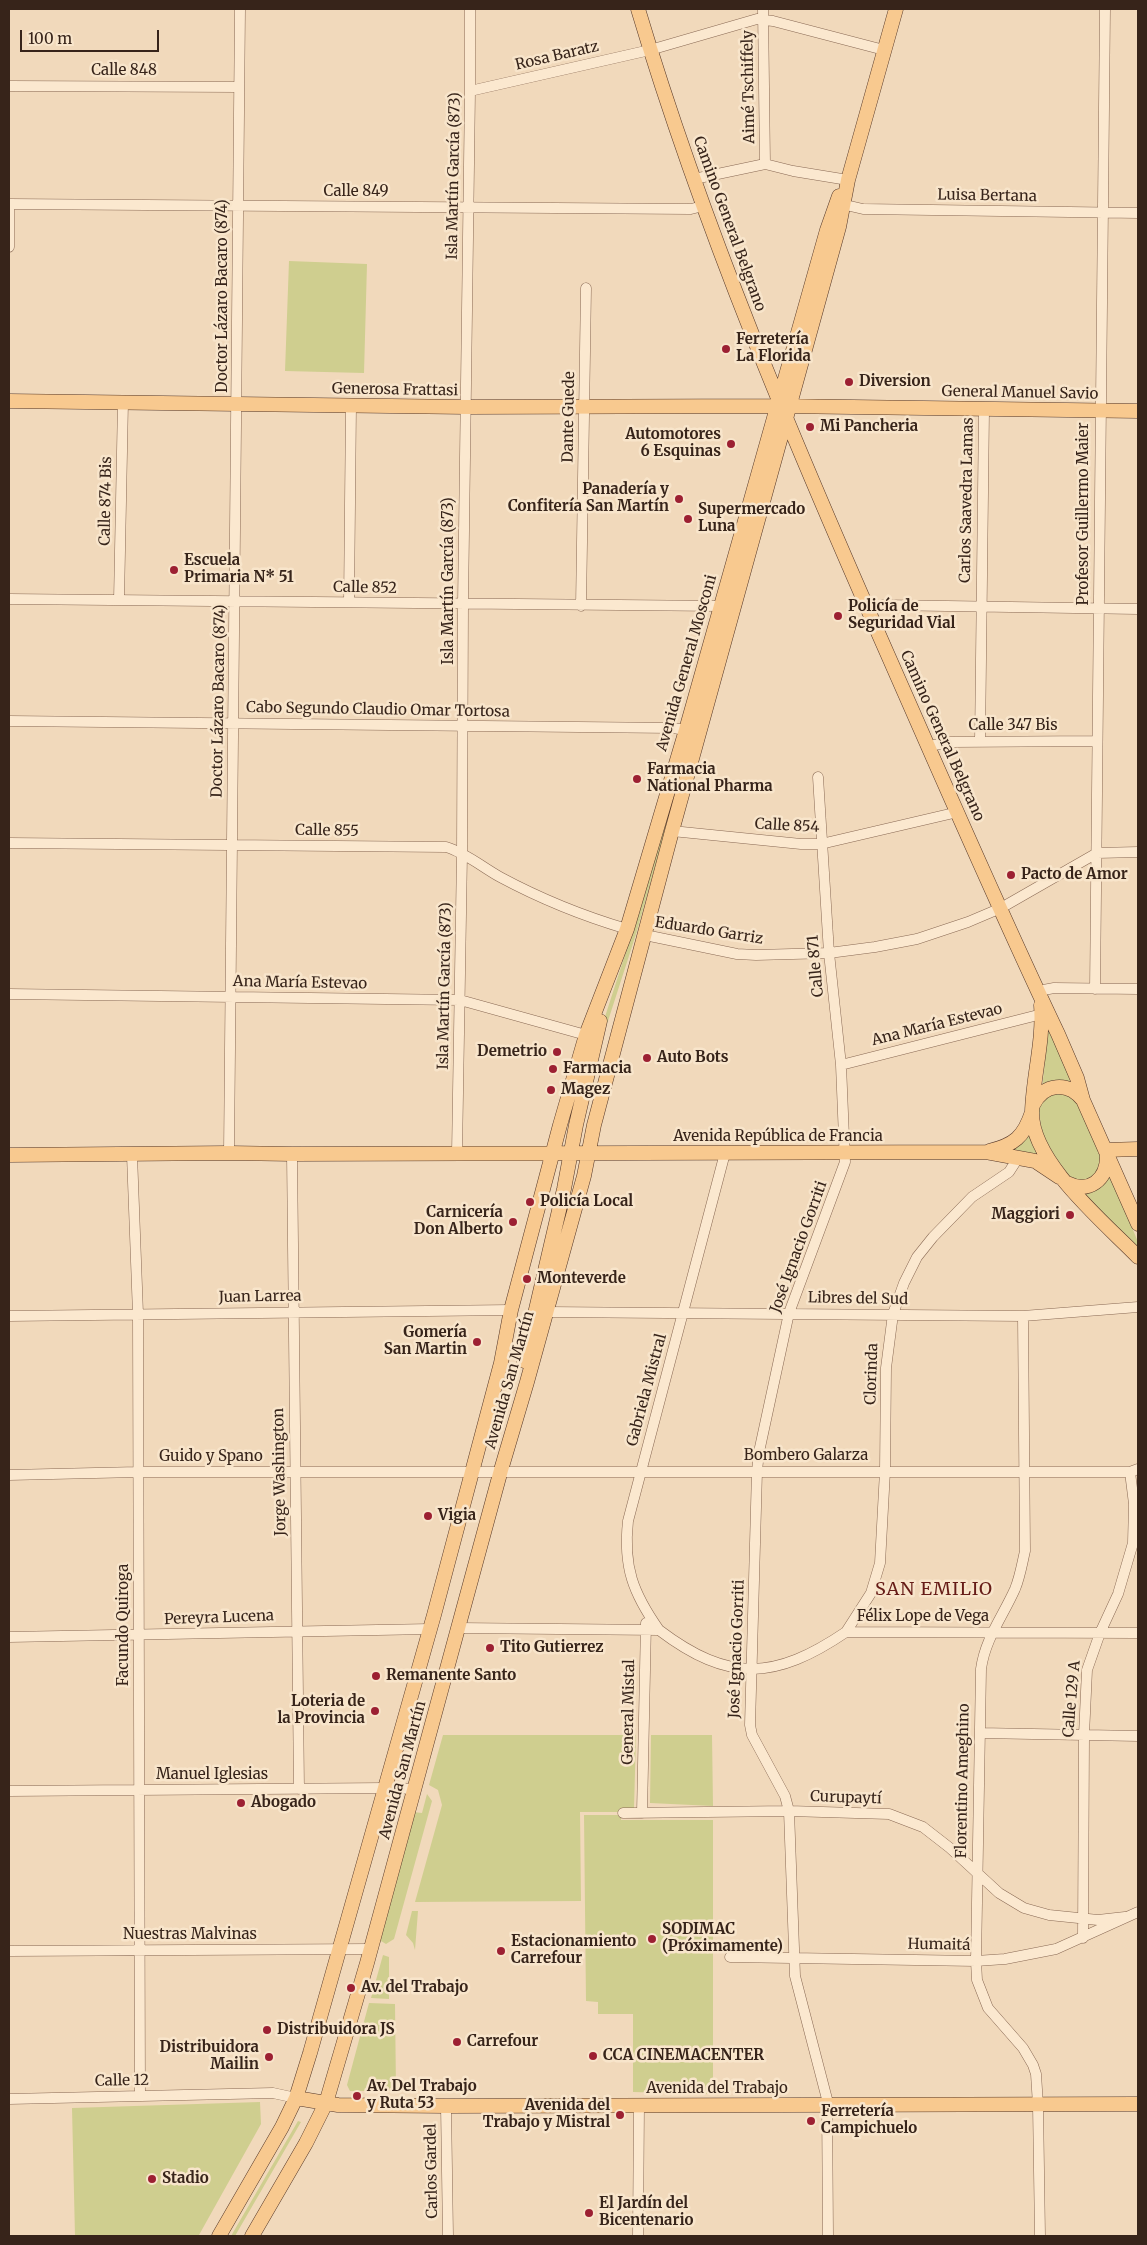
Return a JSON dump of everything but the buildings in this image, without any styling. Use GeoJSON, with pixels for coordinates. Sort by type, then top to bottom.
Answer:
{"type":"FeatureCollection","features":[{"type":"Feature","properties":{"kind":"main road","name":"Camino General Belgrano"},"geometry":{"type":"LineString","coordinates":[[638,9],[703,206],[782,408],[869,610],[1077,1078],[1083,1100],[1138,1224]]}},
{"type":"Feature","properties":{"kind":"main road","name":"Avenida General Mosconi"},"geometry":{"type":"LineString","coordinates":[[589,1154],[594,1125],[782,408],[896,9]]}},
{"type":"Feature","properties":{"kind":"main road","name":"Generosa Frattasi"},"geometry":{"type":"LineString","coordinates":[[9,401],[351,406],[782,408]]}},
{"type":"Feature","properties":{"kind":"main road","name":"Avenida General Mosconi"},"geometry":{"type":"LineString","coordinates":[[552,1153],[586,1035],[627,930],[686,730],[720,606],[782,408]]}},
{"type":"Feature","properties":{"kind":"main road","name":"General Manuel Savio"},"geometry":{"type":"LineString","coordinates":[[782,408],[1138,411]]}},
{"type":"Feature","properties":{"kind":"main road"},"geometry":{"type":"LineString","coordinates":[[507,1451],[517,1391],[564,1189],[570,1153],[598,1027],[627,930]]}},
{"type":"Feature","properties":{"kind":"main road","name":"Camino General Belgrano"},"geometry":{"type":"LineString","coordinates":[[1039,994],[1042,1031],[1032,1109],[1033,1121],[1040,1141],[1061,1179],[1138,1257]]}},
{"type":"Feature","properties":{"kind":"main road"},"geometry":{"type":"LineString","coordinates":[[1032,1109],[1044,1090],[1055,1086],[1069,1089],[1083,1100]]}},
{"type":"Feature","properties":{"kind":"main road","name":"Avenida República de Francia"},"geometry":{"type":"LineString","coordinates":[[986,1152],[1008,1146],[1014,1142],[1025,1129],[1032,1109]]}},
{"type":"Feature","properties":{"kind":"main road"},"geometry":{"type":"LineString","coordinates":[[1061,1179],[1081,1188],[1094,1184],[1103,1176],[1107,1164],[1106,1153],[1138,1150]]}},
{"type":"Feature","properties":{"kind":"main road","name":"Avenida República de Francia"},"geometry":{"type":"LineString","coordinates":[[9,1156],[229,1153],[986,1152],[1035,1162],[1051,1170],[1061,1179]]}},
{"type":"Feature","properties":{"kind":"main road","name":"Avenida San Martín"},"geometry":{"type":"LineString","coordinates":[[219,2236],[282,2127],[296,2098],[430,1630],[501,1363],[511,1310],[552,1153]]}},
{"type":"Feature","properties":{"kind":"main road","name":"Avenida San Martín"},"geometry":{"type":"LineString","coordinates":[[252,2236],[306,2143],[326,2103],[371,1950],[589,1154]]}},
{"type":"Feature","properties":{"kind":"main road","name":"Avenida del Trabajo"},"geometry":{"type":"LineString","coordinates":[[296,2098],[338,2105],[446,2106],[1138,2104]]}},
{"type":"Feature","properties":{"kind":"street","name":"Doctor Lázaro Bacaro (874)"},"geometry":{"type":"LineString","coordinates":[[229,1153],[231,845],[238,404],[240,9]]}},
{"type":"Feature","properties":{"kind":"street","name":"Isla Martín García (873)"},"geometry":{"type":"LineString","coordinates":[[457,1153],[464,726],[463,604],[470,9]]}},
{"type":"Feature","properties":{"kind":"street","name":"Profesor Guillermo Maier"},"geometry":{"type":"LineString","coordinates":[[1094,989],[1105,9]]}},
{"type":"Feature","properties":{"kind":"street","name":"Rosa Baratz"},"geometry":{"type":"LineString","coordinates":[[470,91],[650,50],[763,14]]}},
{"type":"Feature","properties":{"kind":"street"},"geometry":{"type":"LineString","coordinates":[[763,14],[884,50]]}},
{"type":"Feature","properties":{"kind":"street","name":"Aimé Tschiffely"},"geometry":{"type":"LineString","coordinates":[[763,14],[765,164]]}},
{"type":"Feature","properties":{"kind":"street","name":"Calle 848"},"geometry":{"type":"LineString","coordinates":[[9,86],[239,87]]}},
{"type":"Feature","properties":{"kind":"street"},"geometry":{"type":"LineString","coordinates":[[694,179],[765,164],[792,171],[848,180]]}},
{"type":"Feature","properties":{"kind":"street"},"geometry":{"type":"LineString","coordinates":[[9,204],[9,247]]}},
{"type":"Feature","properties":{"kind":"street","name":"Calle 849"},"geometry":{"type":"LineString","coordinates":[[9,204],[691,209],[703,206]]}},
{"type":"Feature","properties":{"kind":"street","name":"Luisa Bertana"},"geometry":{"type":"LineString","coordinates":[[840,204],[863,209],[1138,212]]}},
{"type":"Feature","properties":{"kind":"street","name":"Dante Guede"},"geometry":{"type":"LineString","coordinates":[[581,606],[586,288]]}},
{"type":"Feature","properties":{"kind":"street","name":"Calle 874 Bis"},"geometry":{"type":"LineString","coordinates":[[119,600],[123,402]]}},
{"type":"Feature","properties":{"kind":"street"},"geometry":{"type":"LineString","coordinates":[[349,602],[351,406]]}},
{"type":"Feature","properties":{"kind":"street","name":"Carlos Saavedra Lamas"},"geometry":{"type":"LineString","coordinates":[[980,742],[984,410]]}},
{"type":"Feature","properties":{"kind":"street","name":"Calle 852"},"geometry":{"type":"LineString","coordinates":[[9,599],[720,606]]}},
{"type":"Feature","properties":{"kind":"street"},"geometry":{"type":"LineString","coordinates":[[869,610],[883,606],[1138,609]]}},
{"type":"Feature","properties":{"kind":"street","name":"Cabo Segundo Claudio Omar Tortosa"},"geometry":{"type":"LineString","coordinates":[[9,721],[686,730]]}},
{"type":"Feature","properties":{"kind":"street","name":"Calle 347 Bis"},"geometry":{"type":"LineString","coordinates":[[929,746],[951,742],[1097,741]]}},
{"type":"Feature","properties":{"kind":"street","name":"Calle 871"},"geometry":{"type":"LineString","coordinates":[[818,777],[829,953],[841,1065],[845,1153]]}},
{"type":"Feature","properties":{"kind":"street","name":"Calle 854"},"geometry":{"type":"LineString","coordinates":[[672,831],[801,844],[821,844],[958,812]]}},
{"type":"Feature","properties":{"kind":"street","name":"Calle 855"},"geometry":{"type":"LineString","coordinates":[[9,843],[446,847],[462,854],[500,877],[551,901],[627,930]]}},
{"type":"Feature","properties":{"kind":"street"},"geometry":{"type":"LineString","coordinates":[[1097,853],[1138,852]]}},
{"type":"Feature","properties":{"kind":"street","name":"Eduardo Garriz"},"geometry":{"type":"LineString","coordinates":[[645,935],[737,954],[771,956],[829,953],[875,947],[916,939],[950,929],[1001,908],[1097,853]]}},
{"type":"Feature","properties":{"kind":"street"},"geometry":{"type":"LineString","coordinates":[[1039,994],[1054,988],[1138,989]]}},
{"type":"Feature","properties":{"kind":"street","name":"Ana María Estevao"},"geometry":{"type":"LineString","coordinates":[[9,994],[460,1000],[586,1035]]}},
{"type":"Feature","properties":{"kind":"street","name":"Ana María Estevao"},"geometry":{"type":"LineString","coordinates":[[841,1065],[1042,1014]]}},
{"type":"Feature","properties":{"kind":"street","name":"Gabriela Mistral"},"geometry":{"type":"LineString","coordinates":[[659,1630],[646,1612],[633,1588],[628,1566],[626,1543],[628,1521],[725,1153]]}},
{"type":"Feature","properties":{"kind":"street","name":"José Ignacio Gorriti"},"geometry":{"type":"LineString","coordinates":[[828,2236],[827,2105],[795,1976],[789,1811],[785,1796],[752,1735],[750,1725],[757,1471],[789,1313],[844,1168],[845,1153]]}},
{"type":"Feature","properties":{"kind":"street","name":"Jorge Washington"},"geometry":{"type":"LineString","coordinates":[[292,1154],[299,1789]]}},
{"type":"Feature","properties":{"kind":"street","name":"Facundo Quiroga"},"geometry":{"type":"LineString","coordinates":[[132,1155],[138,1314],[140,2096]]}},
{"type":"Feature","properties":{"kind":"street","name":"Clorinda"},"geometry":{"type":"LineString","coordinates":[[846,1632],[864,1606],[877,1578],[880,1563],[885,1471],[886,1368],[893,1314],[904,1283],[917,1257],[932,1237],[972,1197],[1009,1172],[1018,1158]]}},
{"type":"Feature","properties":{"kind":"street","name":"Libres del Sud"},"geometry":{"type":"LineString","coordinates":[[546,1312],[1023,1316],[1138,1307]]}},
{"type":"Feature","properties":{"kind":"street","name":"Juan Larrea"},"geometry":{"type":"LineString","coordinates":[[9,1316],[511,1310]]}},
{"type":"Feature","properties":{"kind":"street","name":"Florentino Ameghino"},"geometry":{"type":"LineString","coordinates":[[1023,1316],[1026,1471],[1025,1551],[1021,1573],[992,1632],[982,1658],[976,1873],[976,1961],[977,1980],[988,2008],[1023,2048],[1033,2065],[1038,2105],[1040,2236]]}},
{"type":"Feature","properties":{"kind":"street","name":"Bombero Galarza"},"geometry":{"type":"LineString","coordinates":[[473,1470],[640,1472],[1134,1470]]}},
{"type":"Feature","properties":{"kind":"street","name":"Guido y Spano"},"geometry":{"type":"LineString","coordinates":[[9,1475],[138,1472],[295,1473],[473,1470]]}},
{"type":"Feature","properties":{"kind":"street","name":"Calle 129 A"},"geometry":{"type":"LineString","coordinates":[[1082,1938],[1084,1735],[1087,1670],[1100,1633],[1118,1594],[1133,1543],[1134,1470]]}},
{"type":"Feature","properties":{"kind":"street","name":"General Mistal"},"geometry":{"type":"LineString","coordinates":[[642,1813],[646,1612]]}},
{"type":"Feature","properties":{"kind":"street"},"geometry":{"type":"LineString","coordinates":[[458,1628],[659,1630]]}},
{"type":"Feature","properties":{"kind":"street","name":"Pereyra Lucena"},"geometry":{"type":"LineString","coordinates":[[9,1637],[430,1630]]}},
{"type":"Feature","properties":{"kind":"street","name":"Félix Lope de Vega"},"geometry":{"type":"LineString","coordinates":[[659,1630],[682,1648],[703,1658],[752,1671],[801,1659],[825,1647],[846,1632],[1138,1633]]}},
{"type":"Feature","properties":{"kind":"street"},"geometry":{"type":"LineString","coordinates":[[980,1733],[1138,1736]]}},
{"type":"Feature","properties":{"kind":"street","name":"Manuel Iglesias"},"geometry":{"type":"LineString","coordinates":[[9,1792],[414,1789]]}},
{"type":"Feature","properties":{"kind":"street","name":"Curupaytí"},"geometry":{"type":"LineString","coordinates":[[623,1813],[789,1811],[878,1813],[905,1819],[923,1827],[936,1836],[998,1893],[1024,1908],[1049,1915],[1082,1919],[1098,1920],[1125,1917]]}},
{"type":"Feature","properties":{"kind":"street","name":"Humaitá"},"geometry":{"type":"LineString","coordinates":[[730,1957],[976,1961],[1036,1954],[1082,1938],[1138,1912]]}},
{"type":"Feature","properties":{"kind":"street","name":"Nuestras Malvinas"},"geometry":{"type":"LineString","coordinates":[[9,1951],[371,1950]]}},
{"type":"Feature","properties":{"kind":"street","name":"Calle 12"},"geometry":{"type":"LineString","coordinates":[[9,2099],[273,2093],[296,2098]]}},
{"type":"Feature","properties":{"kind":"street"},"geometry":{"type":"LineString","coordinates":[[638,2236],[639,2104]]}},
{"type":"Feature","properties":{"kind":"street","name":"Carlos Gardel"},"geometry":{"type":"LineString","coordinates":[[446,2106],[448,2236]]}},
{"type":"Feature","properties":{"kind":"shaded area"},"geometry":{"type":"Polygon","coordinates":[[[289,261],[367,264],[364,373],[285,371],[289,261]]]}},
{"type":"Feature","properties":{"kind":"shaded area"},"geometry":{"type":"Polygon","coordinates":[[[780,421],[637,931],[606,1024],[603,1023],[632,933],[780,421]]]}},
{"type":"Feature","properties":{"kind":"shaded area"},"geometry":{"type":"Polygon","coordinates":[[[1048,1032],[1051,1032],[1074,1084],[1042,1089],[1048,1032]]]}},
{"type":"Feature","properties":{"kind":"shaded area"},"geometry":{"type":"Polygon","coordinates":[[[1062,1092],[1075,1099],[1103,1158],[1096,1176],[1078,1184],[1060,1171],[1042,1134],[1038,1104],[1043,1097],[1062,1092]]]}},
{"type":"Feature","properties":{"kind":"shaded area"},"geometry":{"type":"Polygon","coordinates":[[[1031,1126],[1043,1158],[999,1152],[1031,1126]]]}},
{"type":"Feature","properties":{"kind":"shaded area"},"geometry":{"type":"Polygon","coordinates":[[[1110,1174],[1138,1242],[1138,1246],[1135,1248],[1078,1191],[1110,1174]]]}},
{"type":"Feature","properties":{"kind":"shaded area"},"geometry":{"type":"Polygon","coordinates":[[[443,1735],[636,1735],[634,1808],[623,1808],[622,1812],[580,1812],[581,1901],[415,1902],[442,1805],[438,1790],[429,1785],[443,1735]]]}},
{"type":"Feature","properties":{"kind":"shaded area"},"geometry":{"type":"Polygon","coordinates":[[[651,1735],[712,1735],[713,1806],[650,1803],[651,1735]]]}},
{"type":"Feature","properties":{"kind":"shaded area"},"geometry":{"type":"Polygon","coordinates":[[[427,1794],[432,1801],[394,1939],[386,1944],[381,1941],[380,1932],[413,1812],[422,1813],[427,1794]]]}},
{"type":"Feature","properties":{"kind":"shaded area"},"geometry":{"type":"Polygon","coordinates":[[[584,1815],[621,1815],[621,1820],[713,1820],[713,2094],[633,2092],[633,2014],[598,2014],[598,2002],[586,2001],[584,1815]]]}},
{"type":"Feature","properties":{"kind":"shaded area"},"geometry":{"type":"Polygon","coordinates":[[[412,1911],[418,1911],[415,1950],[413,1943],[406,1935],[412,1911]]]}},
{"type":"Feature","properties":{"kind":"shaded area"},"geometry":{"type":"Polygon","coordinates":[[[383,1955],[389,1957],[389,1999],[371,1998],[383,1955]]]}},
{"type":"Feature","properties":{"kind":"shaded area"},"geometry":{"type":"Polygon","coordinates":[[[369,2003],[395,2004],[396,2091],[350,2091],[347,2085],[369,2003]]]}},
{"type":"Feature","properties":{"kind":"shaded area","name":"Stadio"},"geometry":{"type":"Polygon","coordinates":[[[260,2102],[261,2124],[199,2235],[75,2236],[72,2108],[260,2102]]]}},
{"type":"Feature","properties":{"kind":"shaded area"},"geometry":{"type":"Polygon","coordinates":[[[298,2121],[301,2122],[235,2236],[231,2236],[298,2121]]]}},
{"type":"Feature","properties":{"kind":"place","name":"Ferretería La Florida"},"geometry":{"type":"Point","coordinates":[726,349]}},
{"type":"Feature","properties":{"kind":"place","name":"Diversion"},"geometry":{"type":"Point","coordinates":[849,382]}},
{"type":"Feature","properties":{"kind":"place","name":"Mi Pancheria"},"geometry":{"type":"Point","coordinates":[810,427]}},
{"type":"Feature","properties":{"kind":"place","name":"Automotores 6 Esquinas"},"geometry":{"type":"Point","coordinates":[731,444]}},
{"type":"Feature","properties":{"kind":"place","name":"Panadería y Confitería San Martín"},"geometry":{"type":"Point","coordinates":[679,499]}},
{"type":"Feature","properties":{"kind":"place","name":"Supermercado Luna"},"geometry":{"type":"Point","coordinates":[688,519]}},
{"type":"Feature","properties":{"kind":"place","name":"Escuela Primaria N* 51"},"geometry":{"type":"Point","coordinates":[174,570]}},
{"type":"Feature","properties":{"kind":"place","name":"Policía de Seguridad Vial"},"geometry":{"type":"Point","coordinates":[838,616]}},
{"type":"Feature","properties":{"kind":"place","name":"Farmacia National Pharma"},"geometry":{"type":"Point","coordinates":[637,779]}},
{"type":"Feature","properties":{"kind":"place","name":"Pacto de Amor"},"geometry":{"type":"Point","coordinates":[1011,875]}},
{"type":"Feature","properties":{"kind":"place","name":"Demetrio"},"geometry":{"type":"Point","coordinates":[557,1052]}},
{"type":"Feature","properties":{"kind":"place","name":"Auto Bots"},"geometry":{"type":"Point","coordinates":[647,1058]}},
{"type":"Feature","properties":{"kind":"place","name":"Farmacia"},"geometry":{"type":"Point","coordinates":[553,1069]}},
{"type":"Feature","properties":{"kind":"place","name":"Magez"},"geometry":{"type":"Point","coordinates":[551,1090]}},
{"type":"Feature","properties":{"kind":"place","name":"Policía Local"},"geometry":{"type":"Point","coordinates":[530,1202]}},
{"type":"Feature","properties":{"kind":"place","name":"Maggiori"},"geometry":{"type":"Point","coordinates":[1070,1215]}},
{"type":"Feature","properties":{"kind":"place","name":"Carnicería Don Alberto"},"geometry":{"type":"Point","coordinates":[513,1222]}},
{"type":"Feature","properties":{"kind":"place","name":"Monteverde"},"geometry":{"type":"Point","coordinates":[527,1279]}},
{"type":"Feature","properties":{"kind":"place","name":"Gomería San Martin"},"geometry":{"type":"Point","coordinates":[477,1342]}},
{"type":"Feature","properties":{"kind":"place","name":"Vigia"},"geometry":{"type":"Point","coordinates":[428,1516]}},
{"type":"Feature","properties":{"kind":"place","name":"Tito Gutierrez"},"geometry":{"type":"Point","coordinates":[490,1648]}},
{"type":"Feature","properties":{"kind":"place","name":"Remanente Santo"},"geometry":{"type":"Point","coordinates":[376,1676]}},
{"type":"Feature","properties":{"kind":"place","name":"Loteria de la Provincia"},"geometry":{"type":"Point","coordinates":[375,1711]}},
{"type":"Feature","properties":{"kind":"place","name":"Abogado"},"geometry":{"type":"Point","coordinates":[241,1803]}},
{"type":"Feature","properties":{"kind":"place","name":"SODIMAC (Próximamente)"},"geometry":{"type":"Point","coordinates":[652,1939]}},
{"type":"Feature","properties":{"kind":"place","name":"Estacionamiento Carrefour"},"geometry":{"type":"Point","coordinates":[501,1951]}},
{"type":"Feature","properties":{"kind":"place","name":"Av. del Trabajo"},"geometry":{"type":"Point","coordinates":[351,1988]}},
{"type":"Feature","properties":{"kind":"place","name":"Distribuidora JS"},"geometry":{"type":"Point","coordinates":[267,2030]}},
{"type":"Feature","properties":{"kind":"place","name":"Carrefour"},"geometry":{"type":"Point","coordinates":[457,2042]}},
{"type":"Feature","properties":{"kind":"place","name":"CCA CINEMACENTER"},"geometry":{"type":"Point","coordinates":[593,2056]}},
{"type":"Feature","properties":{"kind":"place","name":"Distribuidora Mailin"},"geometry":{"type":"Point","coordinates":[269,2057]}},
{"type":"Feature","properties":{"kind":"place","name":"Av. Del Trabajo y Ruta 53"},"geometry":{"type":"Point","coordinates":[357,2096]}},
{"type":"Feature","properties":{"kind":"place","name":"Avenida del Trabajo y Mistral"},"geometry":{"type":"Point","coordinates":[620,2115]}},
{"type":"Feature","properties":{"kind":"place","name":"Ferretería Campichuelo"},"geometry":{"type":"Point","coordinates":[811,2121]}},
{"type":"Feature","properties":{"kind":"place","name":"Stadio"},"geometry":{"type":"Point","coordinates":[152,2179]}},
{"type":"Feature","properties":{"kind":"place","name":"El Jardín del Bicentenario"},"geometry":{"type":"Point","coordinates":[589,2213]}},
{"type":"Feature","properties":{"kind":"district","name":"SAN EMILIO"},"geometry":{"type":"Point","coordinates":[934,1590]}}]}
